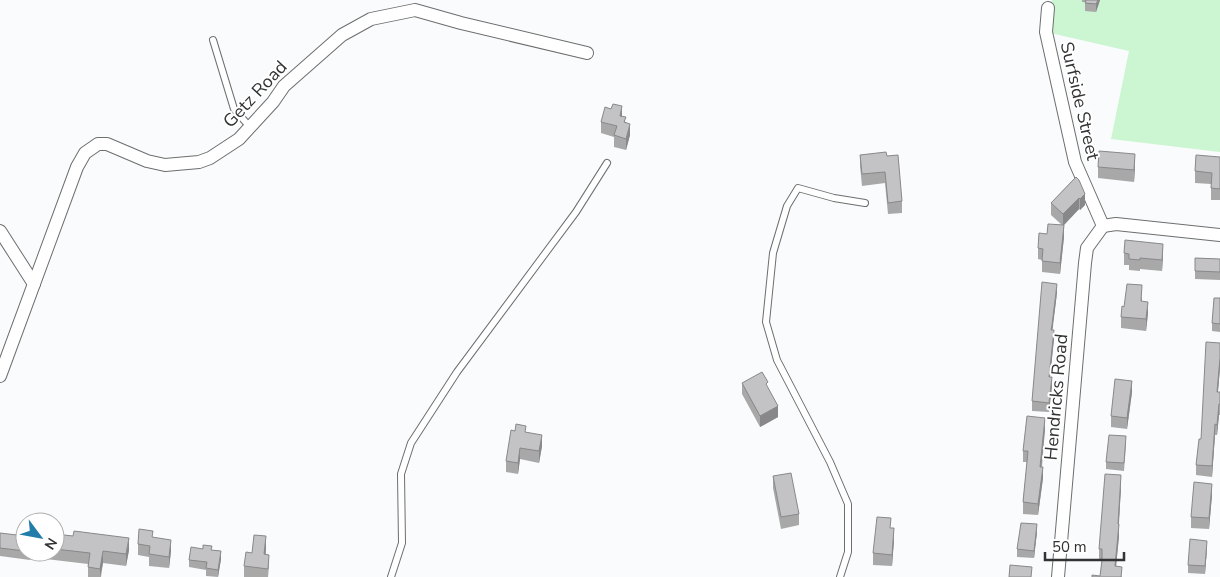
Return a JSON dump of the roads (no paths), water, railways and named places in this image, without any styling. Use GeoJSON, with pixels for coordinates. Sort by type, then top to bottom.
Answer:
{"type":"FeatureCollection","features":[{"type":"Feature","properties":{"kind":"street","name":"Surfside Street"},"geometry":{"type":"LineString","coordinates":[[1048,8],[1046,32],[1075,162],[1103,226]]}},
{"type":"Feature","properties":{"kind":"street","name":"Getz Road"},"geometry":{"type":"LineString","coordinates":[[0,376],[77,167],[85,153],[98,144],[107,144],[147,161],[165,165],[198,162],[210,158],[239,139],[273,102],[284,86],[342,35],[371,19],[415,10],[587,53]]}},
{"type":"Feature","properties":{"kind":"street"},"geometry":{"type":"LineString","coordinates":[[1103,226],[1116,224],[1220,234]]}},
{"type":"Feature","properties":{"kind":"street","name":"Hendricks Road"},"geometry":{"type":"LineString","coordinates":[[1058,577],[1085,262],[1087,248],[1103,226]]}},
{"type":"Feature","properties":{"kind":"street"},"geometry":{"type":"LineString","coordinates":[[0,231],[34,284]]}},
{"type":"Feature","properties":{"kind":"lane"},"geometry":{"type":"LineString","coordinates":[[213,40],[234,110],[250,127]]}},
{"type":"Feature","properties":{"kind":"lane"},"geometry":{"type":"LineString","coordinates":[[391,577],[402,544],[401,474],[411,443],[457,372],[521,283],[576,212],[606,163]]}},
{"type":"Feature","properties":{"kind":"lane"},"geometry":{"type":"LineString","coordinates":[[840,577],[848,552],[848,504],[830,462],[777,360],[766,322],[774,253],[787,206],[798,188],[834,198],[865,203]]}}]}
